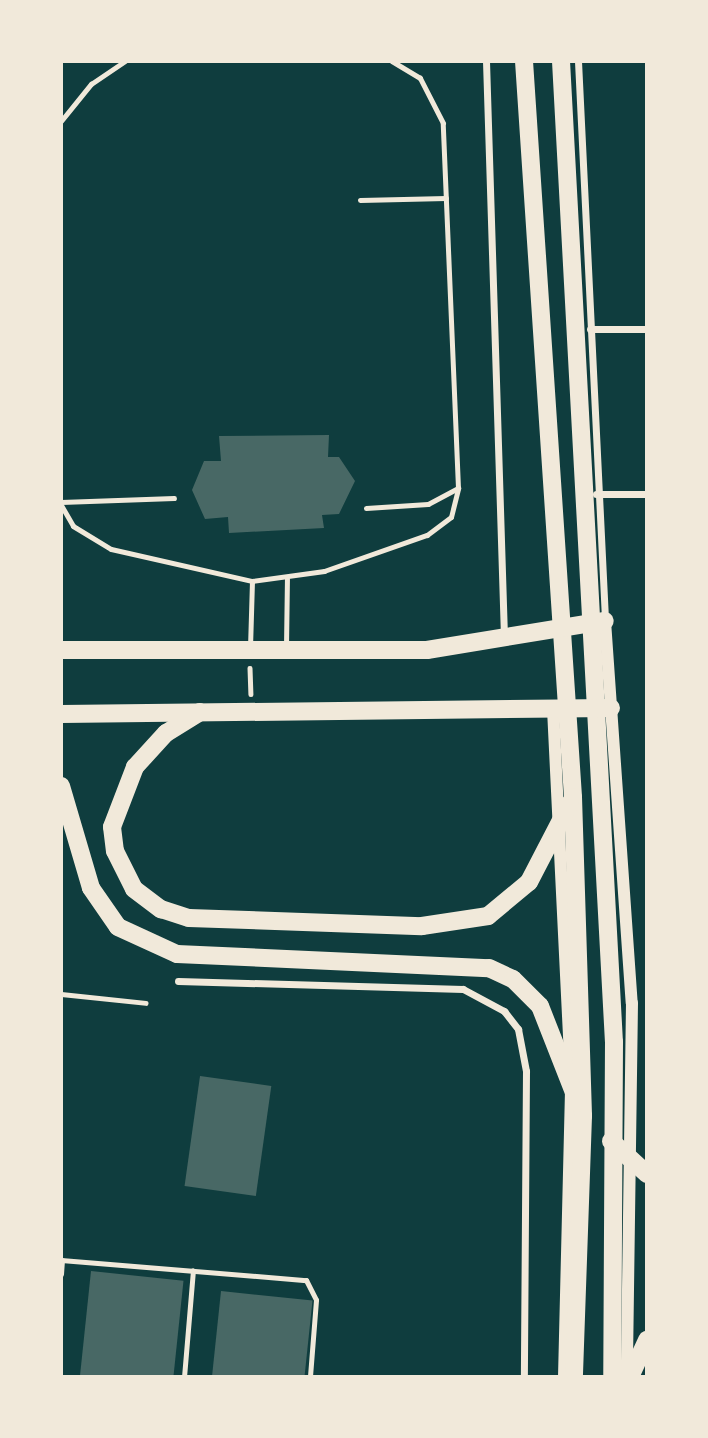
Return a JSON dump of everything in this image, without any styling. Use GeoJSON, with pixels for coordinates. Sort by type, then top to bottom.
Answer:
{"type":"FeatureCollection","features":[{"type":"Feature","properties":{"kind":"main road"},"geometry":{"type":"LineString","coordinates":[[524,61],[573,797],[583,1116],[574,1377]]}},
{"type":"Feature","properties":{"kind":"main road"},"geometry":{"type":"LineString","coordinates":[[561,61],[614,1042],[611,1141],[612,1377]]}},
{"type":"Feature","properties":{"kind":"main road"},"geometry":{"type":"LineString","coordinates":[[61,650],[427,650],[605,621]]}},
{"type":"Feature","properties":{"kind":"main road"},"geometry":{"type":"LineString","coordinates":[[61,714],[611,708]]}},
{"type":"Feature","properties":{"kind":"main road"},"geometry":{"type":"LineString","coordinates":[[200,712],[166,733],[135,767],[112,827],[114,851],[134,889],[161,909],[189,918],[422,926],[488,916],[537,870],[573,797]]}},
{"type":"Feature","properties":{"kind":"main road"},"geometry":{"type":"LineString","coordinates":[[61,786],[91,888],[118,927],[177,954],[489,968],[513,979],[540,1006],[583,1116]]}},
{"type":"Feature","properties":{"kind":"main road"},"geometry":{"type":"LineString","coordinates":[[611,1141],[647,1174]]}},
{"type":"Feature","properties":{"kind":"main road"},"geometry":{"type":"LineString","coordinates":[[629,1377],[647,1340]]}},
{"type":"Feature","properties":{"kind":"street"},"geometry":{"type":"LineString","coordinates":[[486,61],[504,638]]}},
{"type":"Feature","properties":{"kind":"street"},"geometry":{"type":"LineString","coordinates":[[578,61],[596,494],[632,1003],[629,1377]]}},
{"type":"Feature","properties":{"kind":"street"},"geometry":{"type":"LineString","coordinates":[[590,329],[647,330]]}},
{"type":"Feature","properties":{"kind":"street"},"geometry":{"type":"LineString","coordinates":[[596,494],[647,494]]}},
{"type":"Feature","properties":{"kind":"street"},"geometry":{"type":"LineString","coordinates":[[553,709],[571,1079],[564,1377]]}},
{"type":"Feature","properties":{"kind":"street"},"geometry":{"type":"LineString","coordinates":[[178,981],[464,989],[504,1010],[518,1029],[526,1071],[524,1377]]}},
{"type":"Feature","properties":{"kind":"lane"},"geometry":{"type":"LineString","coordinates":[[61,121],[91,84],[125,61]]}},
{"type":"Feature","properties":{"kind":"lane"},"geometry":{"type":"LineString","coordinates":[[174,498],[61,504],[73,526],[111,550],[252,581],[287,579],[441,529],[451,517],[458,488],[443,123],[435,98],[420,78],[392,61]]}},
{"type":"Feature","properties":{"kind":"lane"},"geometry":{"type":"LineString","coordinates":[[360,200],[446,198]]}},
{"type":"Feature","properties":{"kind":"lane"},"geometry":{"type":"LineString","coordinates":[[366,508],[428,504],[458,488]]}},
{"type":"Feature","properties":{"kind":"lane"},"geometry":{"type":"LineString","coordinates":[[285,650],[287,579]]}},
{"type":"Feature","properties":{"kind":"lane"},"geometry":{"type":"LineString","coordinates":[[250,650],[252,581]]}},
{"type":"Feature","properties":{"kind":"lane"},"geometry":{"type":"LineString","coordinates":[[61,994],[146,1003]]}},
{"type":"Feature","properties":{"kind":"lane"},"geometry":{"type":"LineString","coordinates":[[61,1274],[62,1260],[306,1280],[316,1300],[310,1377]]}},
{"type":"Feature","properties":{"kind":"lane"},"geometry":{"type":"LineString","coordinates":[[184,1377],[192,1270]]}},
{"type":"Feature","properties":{"kind":"path"},"geometry":{"type":"LineString","coordinates":[[250,650],[251,712]]}},
{"type":"Feature","properties":{"kind":"building"},"geometry":{"type":"Polygon","coordinates":[[[329,435],[328,457],[339,457],[355,481],[339,514],[322,515],[324,528],[229,533],[228,517],[205,519],[192,490],[204,461],[221,461],[219,436],[329,435]]]}},
{"type":"Feature","properties":{"kind":"building"},"geometry":{"type":"Polygon","coordinates":[[[200,1076],[271,1086],[256,1196],[185,1186],[200,1076]]]}},
{"type":"Feature","properties":{"kind":"building"},"geometry":{"type":"Polygon","coordinates":[[[91,1271],[183,1281],[173,1377],[80,1376],[91,1271]]]}},
{"type":"Feature","properties":{"kind":"building"},"geometry":{"type":"Polygon","coordinates":[[[221,1291],[312,1301],[304,1377],[212,1377],[221,1291]]]}}]}
